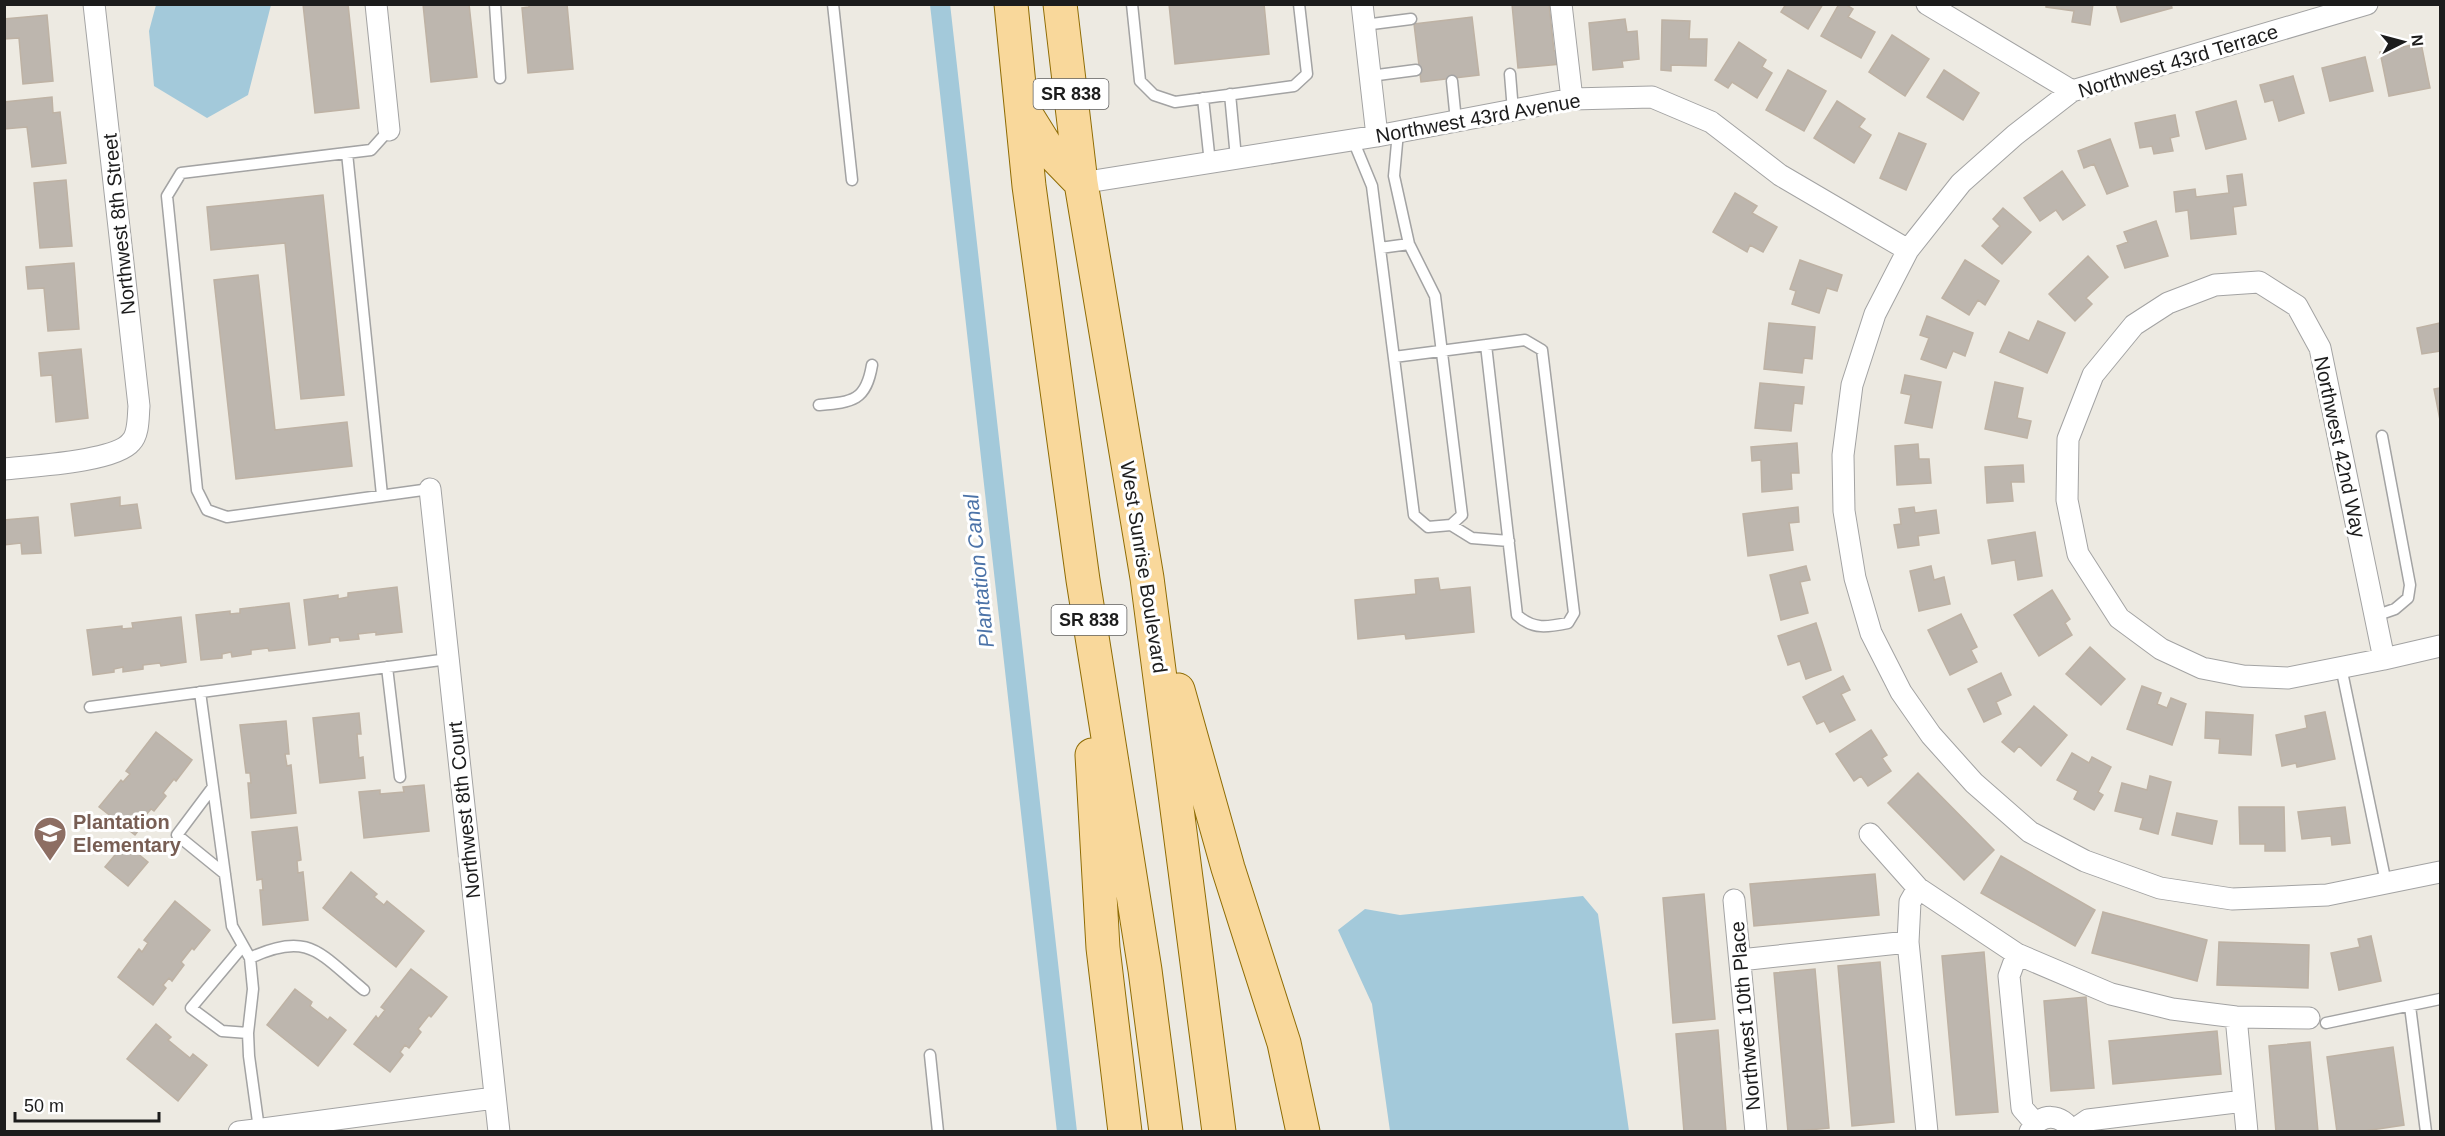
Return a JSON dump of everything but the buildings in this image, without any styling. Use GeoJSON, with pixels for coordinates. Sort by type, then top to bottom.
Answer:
{"type":"FeatureCollection","features":[{"type":"Feature","properties":{"kind":"main road","name":"SR 838"},"geometry":{"type":"LineString","coordinates":[[1011,4],[1029,186],[1083,580],[1145,970],[1166,1131]]}},
{"type":"Feature","properties":{"kind":"main road","name":"West Sunrise Boulevard"},"geometry":{"type":"LineString","coordinates":[[1060,4],[1081,183],[1147,578],[1219,1131]]}},
{"type":"Feature","properties":{"kind":"main road"},"geometry":{"type":"LineString","coordinates":[[1022,107],[1047,148],[1081,183]]}},
{"type":"Feature","properties":{"kind":"main road"},"geometry":{"type":"LineString","coordinates":[[1147,578],[1228,868],[1284,1043],[1303,1131]]}},
{"type":"Feature","properties":{"kind":"main road"},"geometry":{"type":"LineString","coordinates":[[1083,580],[1103,948],[1125,1131]]}},
{"type":"Feature","properties":{"kind":"street","name":"Northwest 8th Street"},"geometry":{"type":"LineString","coordinates":[[4,469],[112,454],[131,442],[137,427],[139,406],[94,4]]}},
{"type":"Feature","properties":{"kind":"street"},"geometry":{"type":"LineString","coordinates":[[376,4],[389,130]]}},
{"type":"Feature","properties":{"kind":"street"},"geometry":{"type":"LineString","coordinates":[[1561,4],[1572,99]]}},
{"type":"Feature","properties":{"kind":"street"},"geometry":{"type":"LineString","coordinates":[[1927,4],[2072,91]]}},
{"type":"Feature","properties":{"kind":"street","name":"Northwest 43rd Terrace"},"geometry":{"type":"LineString","coordinates":[[2367,4],[2072,91],[2015,135],[1961,183],[1908,250],[1875,314],[1852,385],[1843,455],[1844,511],[1855,578],[1871,633],[1901,692],[1931,735],[1974,783],[2030,832],[2085,861],[2160,888],[2232,899],[2327,895],[2440,872]]}},
{"type":"Feature","properties":{"kind":"street"},"geometry":{"type":"LineString","coordinates":[[1363,15],[1377,136]]}},
{"type":"Feature","properties":{"kind":"street","name":"Northwest 43rd Avenue"},"geometry":{"type":"LineString","coordinates":[[1081,183],[1377,136],[1572,99],[1652,97],[1711,122],[1780,175],[1908,250]]}},
{"type":"Feature","properties":{"kind":"street","name":"Northwest 42nd Way"},"geometry":{"type":"LineString","coordinates":[[2384,658],[2320,348],[2297,306],[2259,282],[2215,285],[2168,303],[2134,325],[2093,375],[2068,439],[2067,500],[2078,554],[2119,618],[2161,649],[2202,668],[2243,676],[2288,678],[2384,658],[2440,646]]}},
{"type":"Feature","properties":{"kind":"street","name":"Northwest 8th Court"},"geometry":{"type":"LineString","coordinates":[[430,489],[499,1131]]}},
{"type":"Feature","properties":{"kind":"street"},"geometry":{"type":"LineString","coordinates":[[1870,834],[1918,888],[2017,954],[2111,994],[2172,1009],[2236,1017],[2318,1020]]}},
{"type":"Feature","properties":{"kind":"street"},"geometry":{"type":"LineString","coordinates":[[1918,888],[1910,902],[1908,942],[1927,1131]]}},
{"type":"Feature","properties":{"kind":"street","name":"Northwest 10th Place"},"geometry":{"type":"LineString","coordinates":[[1734,900],[1756,1131]]}},
{"type":"Feature","properties":{"kind":"street"},"geometry":{"type":"LineString","coordinates":[[1740,960],[1908,942]]}},
{"type":"Feature","properties":{"kind":"street"},"geometry":{"type":"LineString","coordinates":[[2017,954],[2009,976],[2022,1108],[2032,1127],[2041,1119],[2056,1117],[2068,1125],[2072,1131],[2088,1120],[2244,1101]]}},
{"type":"Feature","properties":{"kind":"street"},"geometry":{"type":"LineString","coordinates":[[2236,1017],[2247,1131]]}},
{"type":"Feature","properties":{"kind":"street"},"geometry":{"type":"LineString","coordinates":[[249,1130],[494,1098]]}},
{"type":"Feature","properties":{"kind":"lane"},"geometry":{"type":"LineString","coordinates":[[495,4],[500,78]]}},
{"type":"Feature","properties":{"kind":"lane"},"geometry":{"type":"LineString","coordinates":[[832,4],[852,180]]}},
{"type":"Feature","properties":{"kind":"lane"},"geometry":{"type":"LineString","coordinates":[[1132,4],[1140,81],[1154,95],[1175,102],[1294,86],[1307,74],[1299,4]]}},
{"type":"Feature","properties":{"kind":"lane"},"geometry":{"type":"LineString","coordinates":[[1363,15],[1411,19]]}},
{"type":"Feature","properties":{"kind":"lane"},"geometry":{"type":"LineString","coordinates":[[1370,76],[1416,70]]}},
{"type":"Feature","properties":{"kind":"lane"},"geometry":{"type":"LineString","coordinates":[[1510,74],[1513,111]]}},
{"type":"Feature","properties":{"kind":"lane"},"geometry":{"type":"LineString","coordinates":[[1452,81],[1456,121]]}},
{"type":"Feature","properties":{"kind":"lane"},"geometry":{"type":"LineString","coordinates":[[1230,94],[1236,158]]}},
{"type":"Feature","properties":{"kind":"lane"},"geometry":{"type":"LineString","coordinates":[[1203,98],[1210,163]]}},
{"type":"Feature","properties":{"kind":"lane"},"geometry":{"type":"LineString","coordinates":[[389,130],[371,150],[181,173],[167,196],[197,490],[207,510],[227,517],[430,489]]}},
{"type":"Feature","properties":{"kind":"lane"},"geometry":{"type":"LineString","coordinates":[[1398,132],[1394,176],[1409,244],[1435,296],[1462,515],[1451,525]]}},
{"type":"Feature","properties":{"kind":"lane"},"geometry":{"type":"LineString","coordinates":[[1353,140],[1372,186],[1414,515],[1428,527],[1451,525],[1473,538],[1509,541]]}},
{"type":"Feature","properties":{"kind":"lane"},"geometry":{"type":"LineString","coordinates":[[347,153],[382,495]]}},
{"type":"Feature","properties":{"kind":"lane"},"geometry":{"type":"LineString","coordinates":[[1380,248],[1409,244]]}},
{"type":"Feature","properties":{"kind":"lane"},"geometry":{"type":"LineString","coordinates":[[1394,357],[1442,351],[1486,345],[1525,340],[1542,350],[1574,613],[1568,623],[1543,628],[1525,623],[1517,615],[1486,345]]}},
{"type":"Feature","properties":{"kind":"lane"},"geometry":{"type":"LineString","coordinates":[[819,405],[849,402],[862,394],[870,380],[872,364]]}},
{"type":"Feature","properties":{"kind":"lane"},"geometry":{"type":"LineString","coordinates":[[2375,616],[2395,609],[2408,598],[2410,585],[2382,436]]}},
{"type":"Feature","properties":{"kind":"lane"},"geometry":{"type":"LineString","coordinates":[[90,707],[448,659]]}},
{"type":"Feature","properties":{"kind":"lane"},"geometry":{"type":"LineString","coordinates":[[387,667],[400,777]]}},
{"type":"Feature","properties":{"kind":"lane"},"geometry":{"type":"LineString","coordinates":[[2341,667],[2386,883]]}},
{"type":"Feature","properties":{"kind":"lane"},"geometry":{"type":"LineString","coordinates":[[201,692],[232,926],[250,958],[253,989],[248,1033],[249,1130]]}},
{"type":"Feature","properties":{"kind":"lane"},"geometry":{"type":"LineString","coordinates":[[213,787],[177,834],[225,874]]}},
{"type":"Feature","properties":{"kind":"lane"},"geometry":{"type":"LineString","coordinates":[[250,958],[270,948],[292,944],[313,949],[364,990]]}},
{"type":"Feature","properties":{"kind":"lane"},"geometry":{"type":"LineString","coordinates":[[243,946],[191,1008],[222,1031],[248,1033]]}},
{"type":"Feature","properties":{"kind":"lane"},"geometry":{"type":"LineString","coordinates":[[2318,1020],[2410,1006],[2440,999]]}},
{"type":"Feature","properties":{"kind":"lane"},"geometry":{"type":"LineString","coordinates":[[2410,1006],[2426,1131]]}},
{"type":"Feature","properties":{"kind":"lane"},"geometry":{"type":"LineString","coordinates":[[930,1055],[938,1131]]}},
{"type":"Feature","properties":{"kind":"water"},"geometry":{"type":"Polygon","coordinates":[[[156,5],[271,5],[248,95],[207,118],[154,86],[149,31],[156,5]]]}},
{"type":"Feature","properties":{"kind":"water"},"geometry":{"type":"Polygon","coordinates":[[[1583,896],[1598,914],[1629,1131],[1390,1131],[1372,1004],[1338,930],[1365,909],[1400,915],[1583,896]]]}},
{"type":"Feature","properties":{"kind":"waterway","name":"Plantation Canal"},"geometry":{"type":"LineString","coordinates":[[940,4],[1067,1132]]}},
{"type":"Feature","properties":{"kind":"place","name":"Plantation Elementary"},"geometry":{"type":"Point","coordinates":[50,862]}}]}
